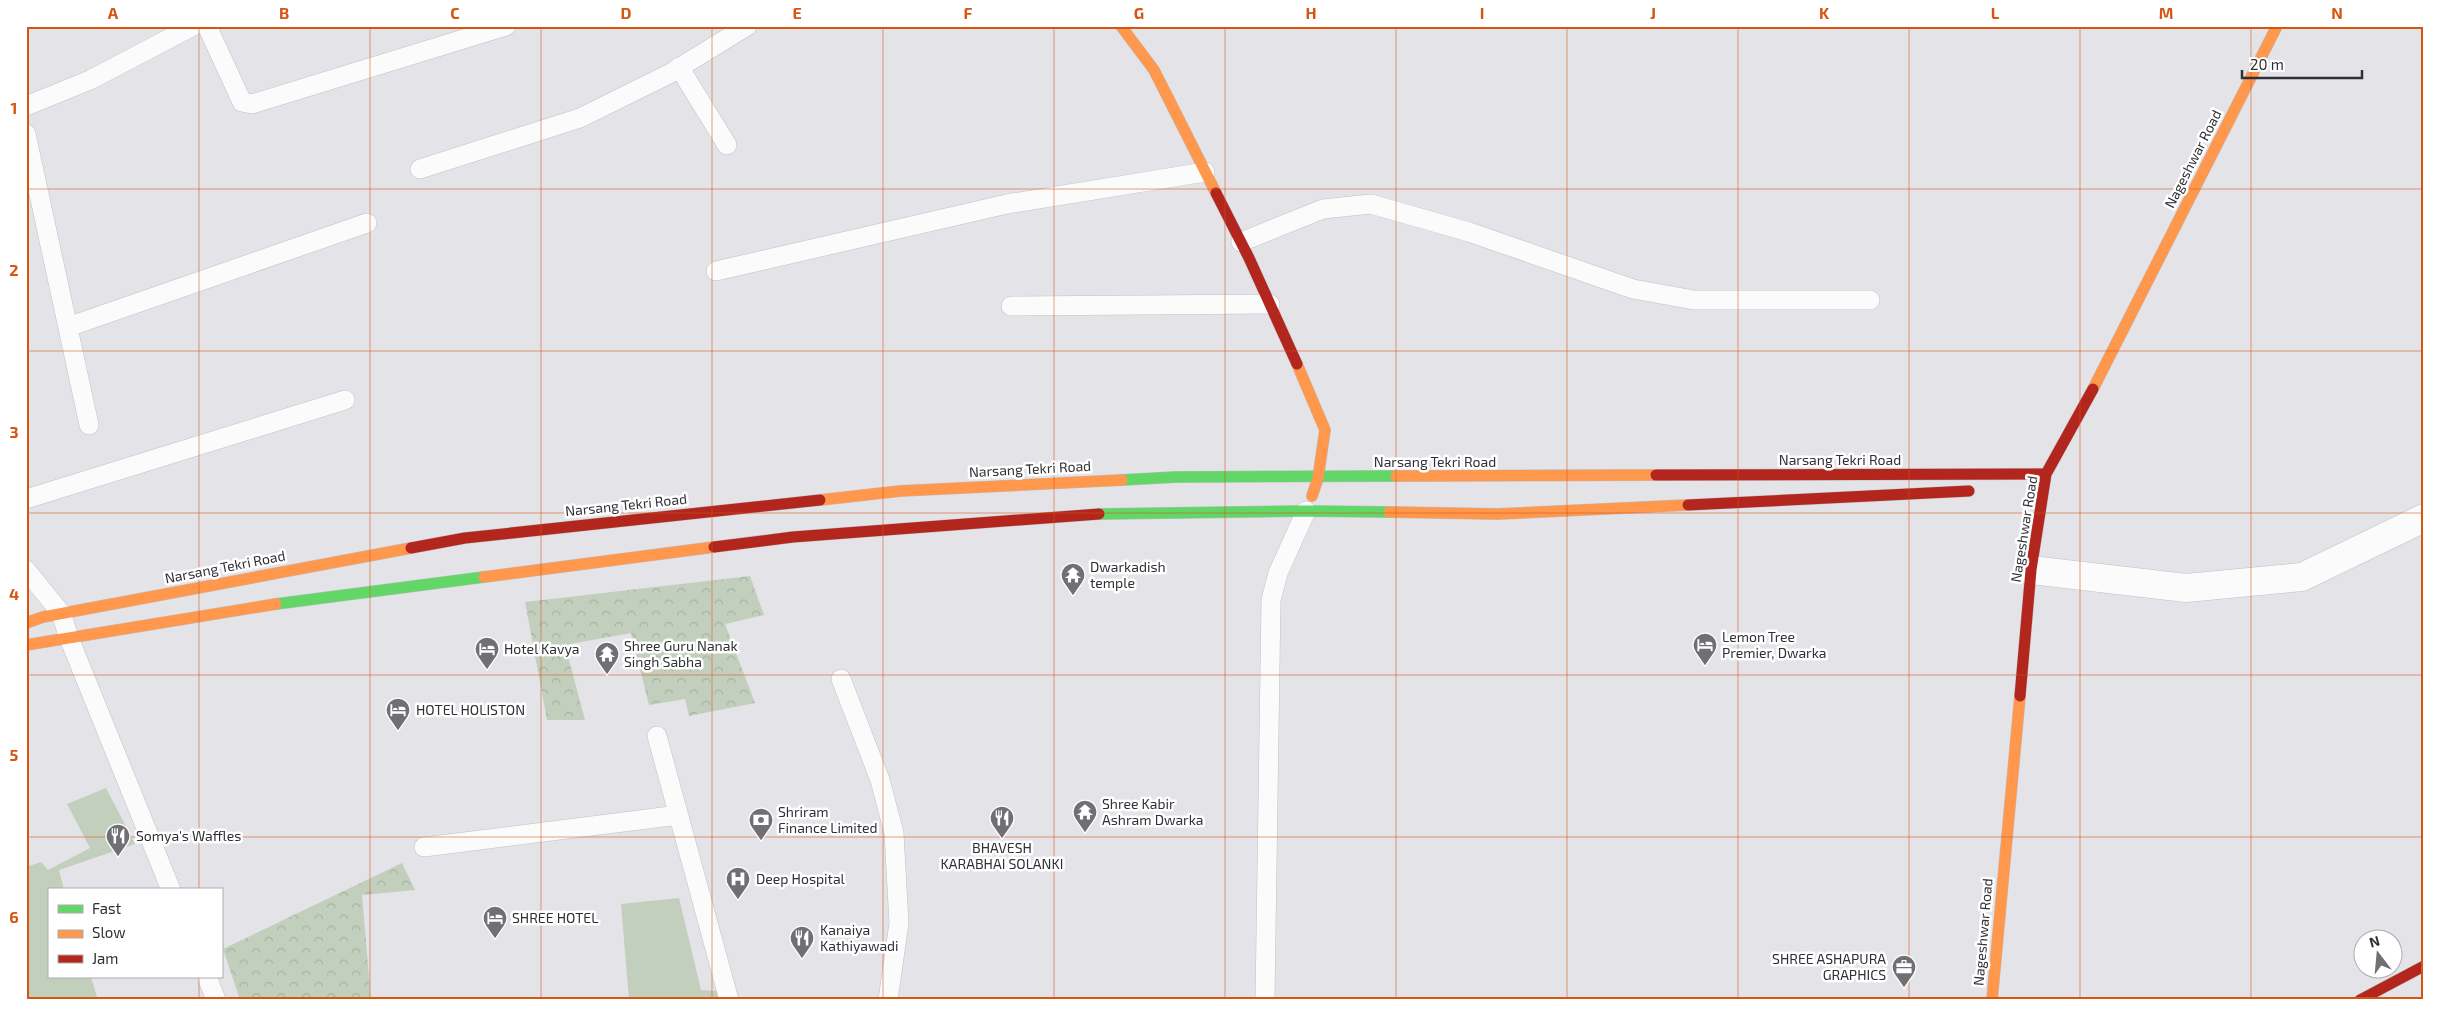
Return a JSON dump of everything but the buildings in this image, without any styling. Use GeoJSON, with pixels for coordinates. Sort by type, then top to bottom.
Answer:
{"type":"FeatureCollection","features":[{"type":"Feature","properties":{"kind":"main road"},"geometry":{"type":"LineString","coordinates":[[1122,26],[1154,70],[1241,242],[1307,386],[1324,430],[1318,478],[1306,511]]}},
{"type":"Feature","properties":{"kind":"main road","name":"Nageshwar Road"},"geometry":{"type":"LineString","coordinates":[[1992,1000],[2031,570],[2046,474],[2099,378],[2277,26]]}},
{"type":"Feature","properties":{"kind":"main road"},"geometry":{"type":"LineString","coordinates":[[26,645],[240,609],[793,537],[1118,513],[1306,511],[1496,514],[1966,492],[2046,474]]}},
{"type":"Feature","properties":{"kind":"main road","name":"Narsang Tekri Road"},"geometry":{"type":"LineString","coordinates":[[26,623],[61,613],[465,538],[890,492],[1176,477],[2046,474]]}},
{"type":"Feature","properties":{"kind":"main road"},"geometry":{"type":"LineString","coordinates":[[2360,1000],[2424,966]]}},
{"type":"Feature","properties":{"kind":"street"},"geometry":{"type":"LineString","coordinates":[[2031,570],[2186,588],[2302,577],[2424,518]]}},
{"type":"Feature","properties":{"kind":"lane"},"geometry":{"type":"LineString","coordinates":[[26,106],[90,80],[193,26]]}},
{"type":"Feature","properties":{"kind":"lane"},"geometry":{"type":"LineString","coordinates":[[207,26],[242,102],[252,104],[506,26]]}},
{"type":"Feature","properties":{"kind":"lane"},"geometry":{"type":"LineString","coordinates":[[420,169],[580,118],[679,67],[747,26]]}},
{"type":"Feature","properties":{"kind":"lane"},"geometry":{"type":"LineString","coordinates":[[679,67],[727,145]]}},
{"type":"Feature","properties":{"kind":"lane"},"geometry":{"type":"LineString","coordinates":[[26,134],[89,424]]}},
{"type":"Feature","properties":{"kind":"lane"},"geometry":{"type":"LineString","coordinates":[[716,271],[1007,204],[1205,172]]}},
{"type":"Feature","properties":{"kind":"lane"},"geometry":{"type":"LineString","coordinates":[[1241,242],[1323,209],[1371,204],[1469,232],[1633,289],[1694,300],[1870,300]]}},
{"type":"Feature","properties":{"kind":"lane"},"geometry":{"type":"LineString","coordinates":[[68,327],[367,223]]}},
{"type":"Feature","properties":{"kind":"lane"},"geometry":{"type":"LineString","coordinates":[[1011,306],[1270,304]]}},
{"type":"Feature","properties":{"kind":"lane"},"geometry":{"type":"LineString","coordinates":[[26,499],[345,400]]}},
{"type":"Feature","properties":{"kind":"lane"},"geometry":{"type":"LineString","coordinates":[[1265,1000],[1271,600],[1278,573],[1306,511]]}},
{"type":"Feature","properties":{"kind":"lane"},"geometry":{"type":"LineString","coordinates":[[26,570],[61,613],[68,638],[170,888]]}},
{"type":"Feature","properties":{"kind":"lane"},"geometry":{"type":"LineString","coordinates":[[841,679],[880,780],[894,833],[899,923],[888,1000]]}},
{"type":"Feature","properties":{"kind":"lane"},"geometry":{"type":"LineString","coordinates":[[657,736],[728,1000]]}},
{"type":"Feature","properties":{"kind":"lane"},"geometry":{"type":"LineString","coordinates":[[424,847],[679,815]]}},
{"type":"Feature","properties":{"kind":"lane"},"geometry":{"type":"LineString","coordinates":[[207,978],[216,1000]]}},
{"type":"Feature","properties":{"kind":"green space"},"geometry":{"type":"Polygon","coordinates":[[[750,576],[764,615],[725,624],[755,703],[689,716],[685,699],[649,705],[631,633],[565,645],[585,720],[547,720],[525,602],[750,576]]]}},
{"type":"Feature","properties":{"kind":"green space"},"geometry":{"type":"Polygon","coordinates":[[[106,788],[135,844],[59,870],[64,888],[48,888],[48,978],[91,978],[98,1000],[26,1000],[26,867],[41,862],[48,870],[90,848],[67,804],[106,788]]]}},
{"type":"Feature","properties":{"kind":"green space"},"geometry":{"type":"Polygon","coordinates":[[[402,863],[415,890],[362,895],[371,1000],[240,1000],[223,949],[402,863]]]}},
{"type":"Feature","properties":{"kind":"green space"},"geometry":{"type":"Polygon","coordinates":[[[679,898],[701,990],[719,991],[723,1000],[629,1000],[621,904],[679,898]]]}},
{"type":"Feature","properties":{"kind":"traffic: fast"},"geometry":{"type":"LineString","coordinates":[[1122,480],[1176,477],[1396,476]]}},
{"type":"Feature","properties":{"kind":"traffic: fast"},"geometry":{"type":"LineString","coordinates":[[1099,514],[1306,511],[1389,512]]}},
{"type":"Feature","properties":{"kind":"traffic: fast"},"geometry":{"type":"LineString","coordinates":[[276,604],[484,577]]}},
{"type":"Feature","properties":{"kind":"traffic: slow"},"geometry":{"type":"LineString","coordinates":[[1121,26],[1154,70],[1216,193]]}},
{"type":"Feature","properties":{"kind":"traffic: slow"},"geometry":{"type":"LineString","coordinates":[[2093,389],[2277,26]]}},
{"type":"Feature","properties":{"kind":"traffic: slow"},"geometry":{"type":"LineString","coordinates":[[1297,364],[1325,430],[1318,478],[1312,496]]}},
{"type":"Feature","properties":{"kind":"traffic: slow"},"geometry":{"type":"LineString","coordinates":[[1396,476],[1656,475]]}},
{"type":"Feature","properties":{"kind":"traffic: slow"},"geometry":{"type":"LineString","coordinates":[[820,500],[900,491],[1122,480]]}},
{"type":"Feature","properties":{"kind":"traffic: slow"},"geometry":{"type":"LineString","coordinates":[[1389,512],[1497,514],[1688,505]]}},
{"type":"Feature","properties":{"kind":"traffic: slow"},"geometry":{"type":"LineString","coordinates":[[484,577],[714,547]]}},
{"type":"Feature","properties":{"kind":"traffic: slow"},"geometry":{"type":"LineString","coordinates":[[26,623],[43,617],[411,548]]}},
{"type":"Feature","properties":{"kind":"traffic: slow"},"geometry":{"type":"LineString","coordinates":[[26,645],[276,604]]}},
{"type":"Feature","properties":{"kind":"traffic: slow"},"geometry":{"type":"LineString","coordinates":[[1992,1000],[2020,696]]}},
{"type":"Feature","properties":{"kind":"traffic: jam"},"geometry":{"type":"LineString","coordinates":[[1216,193],[1249,258],[1297,364]]}},
{"type":"Feature","properties":{"kind":"traffic: jam"},"geometry":{"type":"LineString","coordinates":[[2020,696],[2031,570],[2046,474],[2093,389]]}},
{"type":"Feature","properties":{"kind":"traffic: jam"},"geometry":{"type":"LineString","coordinates":[[1656,475],[2046,474]]}},
{"type":"Feature","properties":{"kind":"traffic: jam"},"geometry":{"type":"LineString","coordinates":[[1688,505],[1969,491]]}},
{"type":"Feature","properties":{"kind":"traffic: jam"},"geometry":{"type":"LineString","coordinates":[[411,548],[465,538],[820,500]]}},
{"type":"Feature","properties":{"kind":"traffic: jam"},"geometry":{"type":"LineString","coordinates":[[714,547],[793,537],[1099,514]]}},
{"type":"Feature","properties":{"kind":"traffic: jam"},"geometry":{"type":"LineString","coordinates":[[2360,1000],[2424,966]]}},
{"type":"Feature","properties":{"kind":"place","name":"Dwarkadish temple"},"geometry":{"type":"Point","coordinates":[1073,596]}},
{"type":"Feature","properties":{"kind":"place","name":"Lemon Tree Premier, Dwarka"},"geometry":{"type":"Point","coordinates":[1705,666]}},
{"type":"Feature","properties":{"kind":"place","name":"Hotel Kavya"},"geometry":{"type":"Point","coordinates":[487,670]}},
{"type":"Feature","properties":{"kind":"place","name":"Shree Guru Nanak Singh Sabha"},"geometry":{"type":"Point","coordinates":[607,675]}},
{"type":"Feature","properties":{"kind":"place","name":"HOTEL HOLISTON"},"geometry":{"type":"Point","coordinates":[398,731]}},
{"type":"Feature","properties":{"kind":"place","name":"Shree Kabir Ashram Dwarka"},"geometry":{"type":"Point","coordinates":[1085,833]}},
{"type":"Feature","properties":{"kind":"place","name":"BHAVESH KARABHAI SOLANKI"},"geometry":{"type":"Point","coordinates":[1002,839]}},
{"type":"Feature","properties":{"kind":"place","name":"Shriram Finance Limited"},"geometry":{"type":"Point","coordinates":[761,841]}},
{"type":"Feature","properties":{"kind":"place","name":"Somya's Waffles"},"geometry":{"type":"Point","coordinates":[118,857]}},
{"type":"Feature","properties":{"kind":"place","name":"Deep Hospital"},"geometry":{"type":"Point","coordinates":[738,900]}},
{"type":"Feature","properties":{"kind":"place","name":"SHREE HOTEL"},"geometry":{"type":"Point","coordinates":[495,939]}},
{"type":"Feature","properties":{"kind":"place","name":"Kanaiya Kathiyawadi"},"geometry":{"type":"Point","coordinates":[802,959]}},
{"type":"Feature","properties":{"kind":"place","name":"SHREE ASHAPURA GRAPHICS"},"geometry":{"type":"Point","coordinates":[1904,988]}}]}
